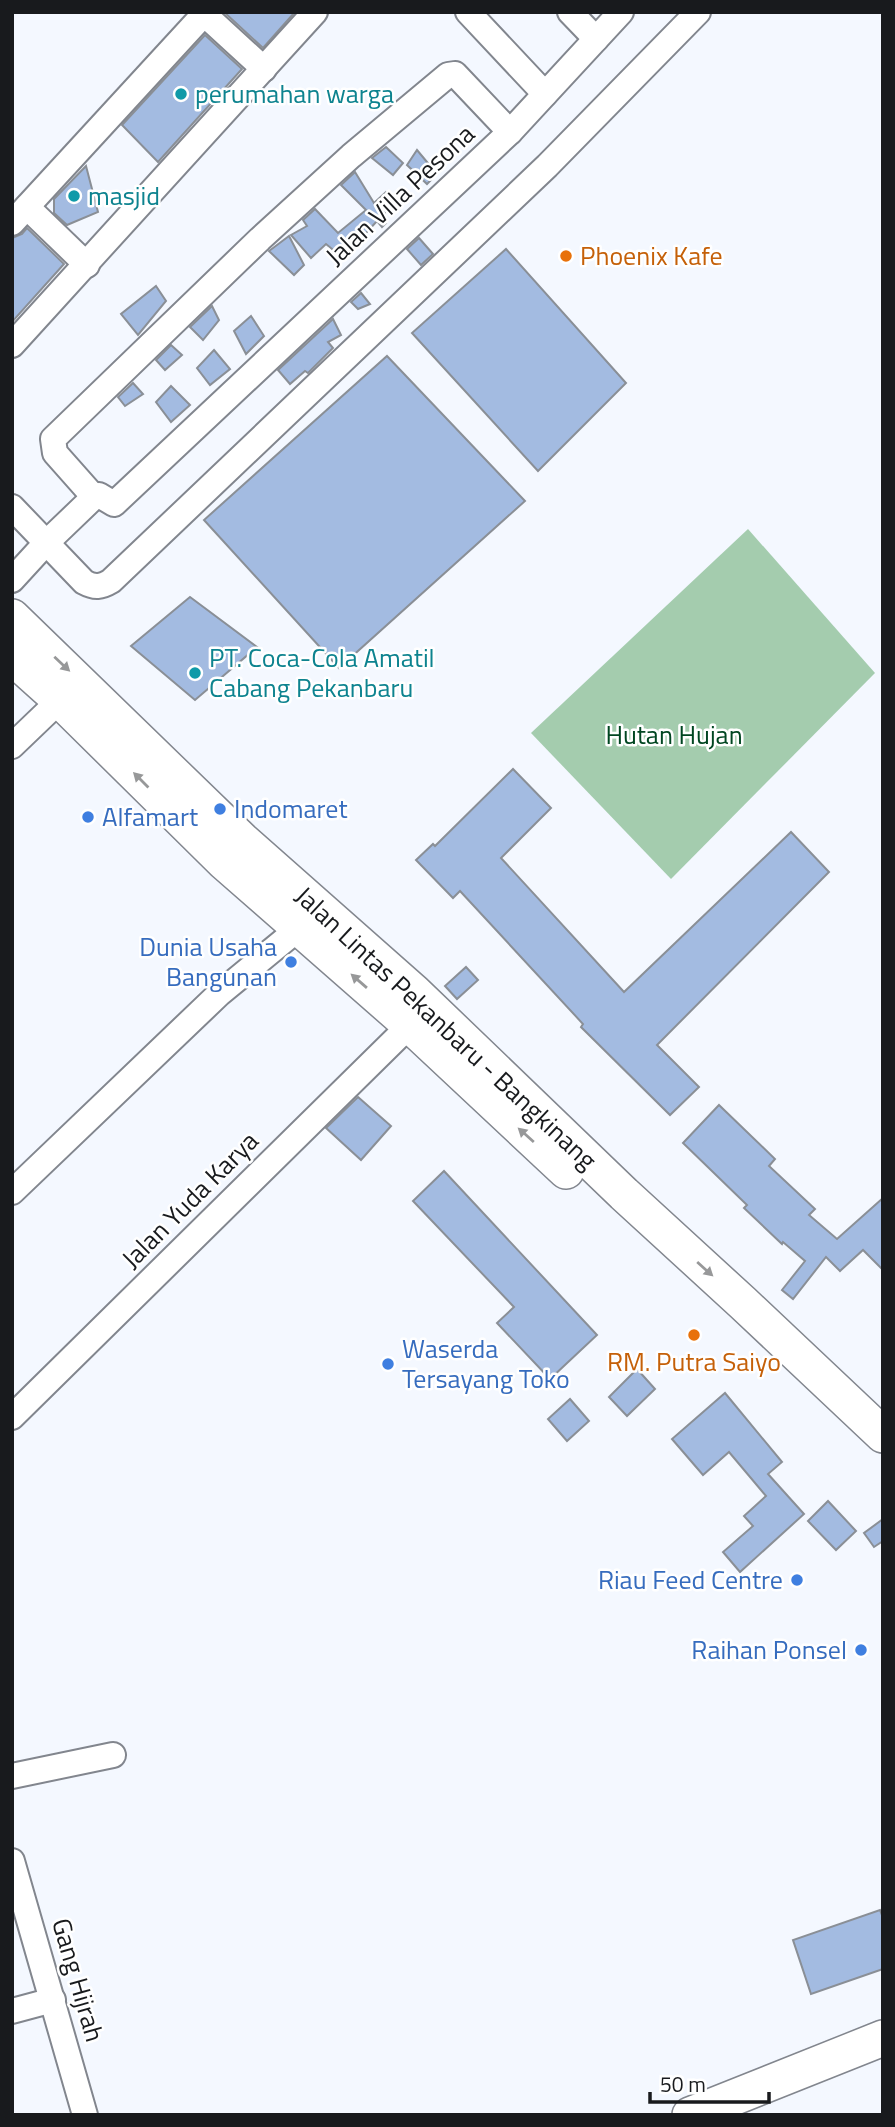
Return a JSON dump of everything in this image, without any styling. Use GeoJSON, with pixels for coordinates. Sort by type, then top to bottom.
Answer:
{"type":"FeatureCollection","features":[{"type":"Feature","properties":{"kind":"highway","name":"Jalan Lintas Pekanbaru - Bangkinang"},"geometry":{"type":"LineString","coordinates":[[12,617],[233,851],[298,929],[410,1025],[883,1463]]}},
{"type":"Feature","properties":{"kind":"highway","name":"Jalan Lintas Pekanbaru - Bangkinang"},"geometry":{"type":"LineString","coordinates":[[12,657],[233,851],[414,992],[624,1194],[883,1435]]}},
{"type":"Feature","properties":{"kind":"highway"},"geometry":{"type":"LineString","coordinates":[[690,2115],[883,2038]]}},
{"type":"Feature","properties":{"kind":"street"},"geometry":{"type":"LineString","coordinates":[[12,345],[315,12]]}},
{"type":"Feature","properties":{"kind":"street"},"geometry":{"type":"LineString","coordinates":[[468,12],[545,94]]}},
{"type":"Feature","properties":{"kind":"street"},"geometry":{"type":"LineString","coordinates":[[570,12],[596,39]]}},
{"type":"Feature","properties":{"kind":"street"},"geometry":{"type":"LineString","coordinates":[[510,132],[621,12]]}},
{"type":"Feature","properties":{"kind":"street"},"geometry":{"type":"LineString","coordinates":[[12,507],[84,582],[93,587],[111,581],[547,166],[698,12]]}},
{"type":"Feature","properties":{"kind":"street"},"geometry":{"type":"LineString","coordinates":[[87,265],[20,215],[205,13],[264,69]]}},
{"type":"Feature","properties":{"kind":"street","name":"Jalan Villa Pesona"},"geometry":{"type":"LineString","coordinates":[[452,74],[459,76],[510,132],[114,504],[99,495],[94,497],[55,453],[53,439],[226,271],[351,156],[452,74]]}},
{"type":"Feature","properties":{"kind":"street"},"geometry":{"type":"LineString","coordinates":[[12,580],[94,497]]}},
{"type":"Feature","properties":{"kind":"street"},"geometry":{"type":"LineString","coordinates":[[12,746],[60,700]]}},
{"type":"Feature","properties":{"kind":"street"},"geometry":{"type":"LineString","coordinates":[[12,1192],[219,994],[298,929]]}},
{"type":"Feature","properties":{"kind":"street","name":"Jalan Yuda Karya"},"geometry":{"type":"LineString","coordinates":[[12,1417],[410,1025]]}},
{"type":"Feature","properties":{"kind":"street"},"geometry":{"type":"LineString","coordinates":[[12,1776],[113,1755]]}},
{"type":"Feature","properties":{"kind":"street","name":"Gang Hijrah"},"geometry":{"type":"LineString","coordinates":[[12,1861],[85,2115]]}},
{"type":"Feature","properties":{"kind":"street"},"geometry":{"type":"LineString","coordinates":[[12,2011],[53,2000]]}},
{"type":"Feature","properties":{"kind":"green space","name":"Hutan Hujan"},"geometry":{"type":"Polygon","coordinates":[[[748,529],[875,673],[671,879],[531,733],[748,529]]]}},
{"type":"Feature","properties":{"kind":"building","name":"perumahan warga"},"geometry":{"type":"Polygon","coordinates":[[[224,12],[295,12],[263,48],[224,12]]]}},
{"type":"Feature","properties":{"kind":"building","name":"perumahan warga"},"geometry":{"type":"Polygon","coordinates":[[[205,35],[242,69],[158,162],[122,125],[205,35]]]}},
{"type":"Feature","properties":{"kind":"building"},"geometry":{"type":"Polygon","coordinates":[[[386,147],[403,163],[393,175],[372,158],[386,147]]]}},
{"type":"Feature","properties":{"kind":"building"},"geometry":{"type":"Polygon","coordinates":[[[417,150],[437,174],[427,184],[407,165],[417,150]]]}},
{"type":"Feature","properties":{"kind":"building","name":"masjid"},"geometry":{"type":"Polygon","coordinates":[[[86,166],[98,212],[67,225],[54,213],[54,199],[86,166]]]}},
{"type":"Feature","properties":{"kind":"building"},"geometry":{"type":"Polygon","coordinates":[[[355,172],[374,203],[386,192],[397,200],[382,216],[386,223],[382,227],[377,221],[343,258],[326,244],[311,258],[291,235],[307,226],[303,220],[315,209],[338,233],[366,210],[341,185],[355,172]]]}},
{"type":"Feature","properties":{"kind":"building"},"geometry":{"type":"Polygon","coordinates":[[[27,228],[64,264],[12,322],[12,238],[22,234],[27,228]]]}},
{"type":"Feature","properties":{"kind":"building"},"geometry":{"type":"Polygon","coordinates":[[[289,236],[304,265],[294,275],[269,251],[289,236]]]}},
{"type":"Feature","properties":{"kind":"building"},"geometry":{"type":"Polygon","coordinates":[[[419,238],[433,254],[421,265],[407,249],[419,238]]]}},
{"type":"Feature","properties":{"kind":"building"},"geometry":{"type":"Polygon","coordinates":[[[506,249],[626,383],[538,471],[412,333],[506,249]]]}},
{"type":"Feature","properties":{"kind":"building"},"geometry":{"type":"Polygon","coordinates":[[[156,286],[166,301],[138,335],[121,314],[156,286]]]}},
{"type":"Feature","properties":{"kind":"building"},"geometry":{"type":"Polygon","coordinates":[[[361,293],[370,304],[358,309],[351,302],[361,293]]]}},
{"type":"Feature","properties":{"kind":"building"},"geometry":{"type":"Polygon","coordinates":[[[212,306],[219,320],[203,340],[190,327],[212,306]]]}},
{"type":"Feature","properties":{"kind":"building"},"geometry":{"type":"Polygon","coordinates":[[[251,316],[264,336],[246,354],[234,331],[251,316]]]}},
{"type":"Feature","properties":{"kind":"building"},"geometry":{"type":"Polygon","coordinates":[[[333,319],[341,335],[328,342],[333,348],[308,373],[305,371],[290,384],[278,370],[333,319]]]}},
{"type":"Feature","properties":{"kind":"building"},"geometry":{"type":"Polygon","coordinates":[[[171,345],[182,355],[165,370],[156,360],[171,345]]]}},
{"type":"Feature","properties":{"kind":"building"},"geometry":{"type":"Polygon","coordinates":[[[214,350],[230,369],[210,385],[197,368],[214,350]]]}},
{"type":"Feature","properties":{"kind":"building"},"geometry":{"type":"Polygon","coordinates":[[[387,356],[525,501],[339,668],[204,520],[387,356]]]}},
{"type":"Feature","properties":{"kind":"building"},"geometry":{"type":"Polygon","coordinates":[[[133,383],[143,394],[125,406],[118,397],[133,383]]]}},
{"type":"Feature","properties":{"kind":"building"},"geometry":{"type":"Polygon","coordinates":[[[171,386],[190,405],[171,422],[156,402],[171,386]]]}},
{"type":"Feature","properties":{"kind":"building","name":"PT. Coca-Cola Amatil Cabang Pekanbaru"},"geometry":{"type":"Polygon","coordinates":[[[190,597],[257,647],[195,700],[131,646],[190,597]]]}},
{"type":"Feature","properties":{"kind":"building"},"geometry":{"type":"Polygon","coordinates":[[[513,769],[551,808],[501,858],[624,992],[791,832],[829,872],[657,1045],[699,1087],[670,1115],[581,1027],[583,1024],[460,891],[453,898],[416,860],[433,844],[435,846],[513,769]]]}},
{"type":"Feature","properties":{"kind":"building"},"geometry":{"type":"Polygon","coordinates":[[[466,967],[478,980],[457,999],[445,986],[466,967]]]}},
{"type":"Feature","properties":{"kind":"building"},"geometry":{"type":"Polygon","coordinates":[[[358,1097],[391,1126],[361,1160],[326,1128],[358,1097]]]}},
{"type":"Feature","properties":{"kind":"building"},"geometry":{"type":"Polygon","coordinates":[[[719,1105],[775,1159],[769,1166],[815,1209],[809,1215],[837,1239],[883,1198],[883,1270],[863,1250],[840,1271],[826,1257],[793,1299],[782,1290],[805,1261],[783,1242],[782,1244],[744,1208],[747,1205],[683,1143],[719,1105]]]}},
{"type":"Feature","properties":{"kind":"building"},"geometry":{"type":"Polygon","coordinates":[[[444,1171],[597,1335],[550,1379],[497,1323],[514,1307],[413,1201],[444,1171]]]}},
{"type":"Feature","properties":{"kind":"building"},"geometry":{"type":"Polygon","coordinates":[[[637,1369],[655,1389],[627,1416],[609,1397],[637,1369]]]}},
{"type":"Feature","properties":{"kind":"building"},"geometry":{"type":"Polygon","coordinates":[[[725,1393],[782,1462],[768,1474],[804,1514],[740,1572],[723,1552],[753,1526],[744,1516],[766,1496],[729,1452],[703,1475],[672,1439],[725,1393]]]}},
{"type":"Feature","properties":{"kind":"building"},"geometry":{"type":"Polygon","coordinates":[[[570,1399],[589,1421],[567,1441],[548,1419],[570,1399]]]}},
{"type":"Feature","properties":{"kind":"building"},"geometry":{"type":"Polygon","coordinates":[[[828,1501],[856,1531],[836,1550],[808,1521],[828,1501]]]}},
{"type":"Feature","properties":{"kind":"building"},"geometry":{"type":"Polygon","coordinates":[[[883,1519],[883,1541],[874,1547],[864,1533],[883,1519]]]}},
{"type":"Feature","properties":{"kind":"building"},"geometry":{"type":"Polygon","coordinates":[[[880,1910],[883,1918],[883,1969],[811,1994],[793,1940],[880,1910]]]}},
{"type":"Feature","properties":{"kind":"place","name":"perumahan warga"},"geometry":{"type":"Point","coordinates":[181,94]}},
{"type":"Feature","properties":{"kind":"place","name":"masjid"},"geometry":{"type":"Point","coordinates":[74,196]}},
{"type":"Feature","properties":{"kind":"place","name":"Phoenix Kafe"},"geometry":{"type":"Point","coordinates":[566,256]}},
{"type":"Feature","properties":{"kind":"place","name":"PT. Coca-Cola Amatil Cabang Pekanbaru"},"geometry":{"type":"Point","coordinates":[195,673]}},
{"type":"Feature","properties":{"kind":"place","name":"Indomaret"},"geometry":{"type":"Point","coordinates":[220,809]}},
{"type":"Feature","properties":{"kind":"place","name":"Alfamart"},"geometry":{"type":"Point","coordinates":[88,817]}},
{"type":"Feature","properties":{"kind":"place","name":"Dunia Usaha Bangunan"},"geometry":{"type":"Point","coordinates":[291,962]}},
{"type":"Feature","properties":{"kind":"place","name":"RM. Putra Saiyo"},"geometry":{"type":"Point","coordinates":[694,1335]}},
{"type":"Feature","properties":{"kind":"place","name":"Waserda Tersayang Toko"},"geometry":{"type":"Point","coordinates":[388,1364]}},
{"type":"Feature","properties":{"kind":"place","name":"Riau Feed Centre"},"geometry":{"type":"Point","coordinates":[797,1580]}},
{"type":"Feature","properties":{"kind":"place","name":"Raihan Ponsel"},"geometry":{"type":"Point","coordinates":[861,1650]}}]}
